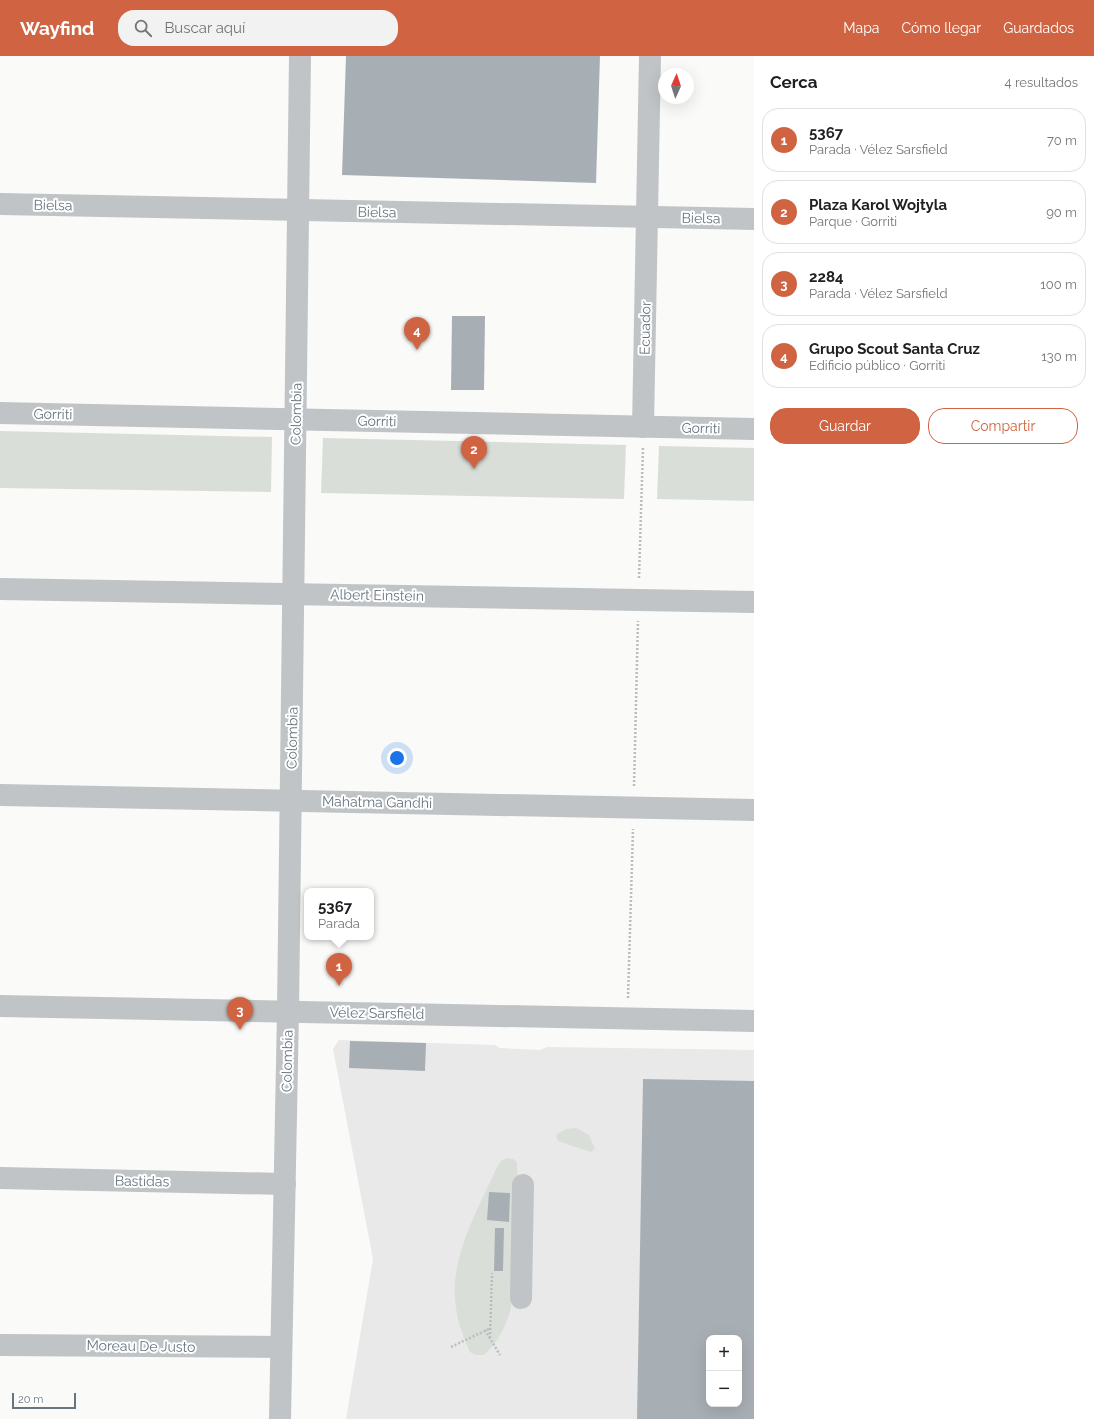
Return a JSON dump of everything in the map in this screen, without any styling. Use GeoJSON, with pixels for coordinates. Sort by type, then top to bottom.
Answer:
{"type":"FeatureCollection","features":[{"type":"Feature","properties":{"kind":"street","name":"Colombia"},"geometry":{"type":"LineString","coordinates":[[280,1419],[288,1012],[300,56]]}},
{"type":"Feature","properties":{"kind":"street","name":"Ecuador"},"geometry":{"type":"LineString","coordinates":[[643,427],[650,56]]}},
{"type":"Feature","properties":{"kind":"street","name":"Bielsa"},"geometry":{"type":"LineString","coordinates":[[0,204],[754,219]]}},
{"type":"Feature","properties":{"kind":"street","name":"Gorriti"},"geometry":{"type":"LineString","coordinates":[[0,413],[754,429]]}},
{"type":"Feature","properties":{"kind":"street","name":"Albert Einstein"},"geometry":{"type":"LineString","coordinates":[[0,588],[754,602]]}},
{"type":"Feature","properties":{"kind":"street","name":"Mahatma Gandhi"},"geometry":{"type":"LineString","coordinates":[[0,795],[754,810]]}},
{"type":"Feature","properties":{"kind":"street","name":"Vélez Sarsfield"},"geometry":{"type":"LineString","coordinates":[[0,1006],[754,1021]]}},
{"type":"Feature","properties":{"kind":"street","name":"Bastidas"},"geometry":{"type":"LineString","coordinates":[[0,1178],[285,1184]]}},
{"type":"Feature","properties":{"kind":"street"},"geometry":{"type":"LineString","coordinates":[[521,1298],[523,1185]]}},
{"type":"Feature","properties":{"kind":"street","name":"Moreau De Justo"},"geometry":{"type":"LineString","coordinates":[[0,1345],[281,1347]]}},
{"type":"Feature","properties":{"kind":"path"},"geometry":{"type":"LineString","coordinates":[[639,600],[643,427]]}},
{"type":"Feature","properties":{"kind":"path"},"geometry":{"type":"LineString","coordinates":[[490,1338],[492,1273]]}},
{"type":"Feature","properties":{"kind":"path"},"geometry":{"type":"LineString","coordinates":[[451,1347],[490,1328]]}},
{"type":"Feature","properties":{"kind":"path"},"geometry":{"type":"LineString","coordinates":[[485,1330],[500,1355]]}},
{"type":"Feature","properties":{"kind":"shaded area"},"geometry":{"type":"Polygon","coordinates":[[[0,431],[272,437],[271,492],[0,488],[0,431]]]}},
{"type":"Feature","properties":{"kind":"shaded area"},"geometry":{"type":"Polygon","coordinates":[[[323,438],[626,445],[624,499],[321,493],[323,438]]]}},
{"type":"Feature","properties":{"kind":"shaded area"},"geometry":{"type":"Polygon","coordinates":[[[659,446],[754,448],[754,501],[657,499],[659,446]]]}},
{"type":"Feature","properties":{"kind":"shaded area"},"geometry":{"type":"Polygon","coordinates":[[[339,1040],[495,1045],[500,1048],[540,1050],[547,1047],[754,1050],[754,1419],[346,1419],[373,1259],[333,1049],[339,1040]]]}},
{"type":"Feature","properties":{"kind":"shaded area"},"geometry":{"type":"Polygon","coordinates":[[[576,1128],[589,1135],[595,1149],[591,1152],[558,1141],[556,1135],[566,1129],[576,1128]]]}},
{"type":"Feature","properties":{"kind":"shaded area"},"geometry":{"type":"Polygon","coordinates":[[[507,1158],[513,1159],[517,1162],[518,1190],[511,1308],[507,1322],[493,1345],[484,1355],[476,1355],[470,1352],[458,1320],[455,1290],[456,1271],[466,1235],[497,1167],[502,1160],[507,1158]]]}},
{"type":"Feature","properties":{"kind":"building"},"geometry":{"type":"Polygon","coordinates":[[[346,56],[600,56],[596,183],[342,175],[346,56]]]}},
{"type":"Feature","properties":{"kind":"building"},"geometry":{"type":"Polygon","coordinates":[[[452,316],[485,316],[484,390],[451,390],[452,316]]]}},
{"type":"Feature","properties":{"kind":"building"},"geometry":{"type":"Polygon","coordinates":[[[350,1041],[426,1043],[425,1071],[349,1068],[350,1041]]]}},
{"type":"Feature","properties":{"kind":"building"},"geometry":{"type":"Polygon","coordinates":[[[643,1079],[754,1081],[754,1419],[637,1419],[643,1079]]]}},
{"type":"Feature","properties":{"kind":"building"},"geometry":{"type":"Polygon","coordinates":[[[489,1192],[510,1193],[509,1222],[487,1220],[489,1192]]]}},
{"type":"Feature","properties":{"kind":"building"},"geometry":{"type":"Polygon","coordinates":[[[495,1228],[504,1228],[503,1271],[494,1271],[495,1228]]]}},
{"type":"Feature","properties":{"kind":"place","name":"Grupo Scout Santa Cruz"},"geometry":{"type":"Point","coordinates":[417,350]}},
{"type":"Feature","properties":{"kind":"place","name":"Plaza Karol Wojtyla"},"geometry":{"type":"Point","coordinates":[474,469]}},
{"type":"Feature","properties":{"kind":"place","name":"5367"},"geometry":{"type":"Point","coordinates":[339,986]}},
{"type":"Feature","properties":{"kind":"place","name":"2284"},"geometry":{"type":"Point","coordinates":[240,1030]}}]}
